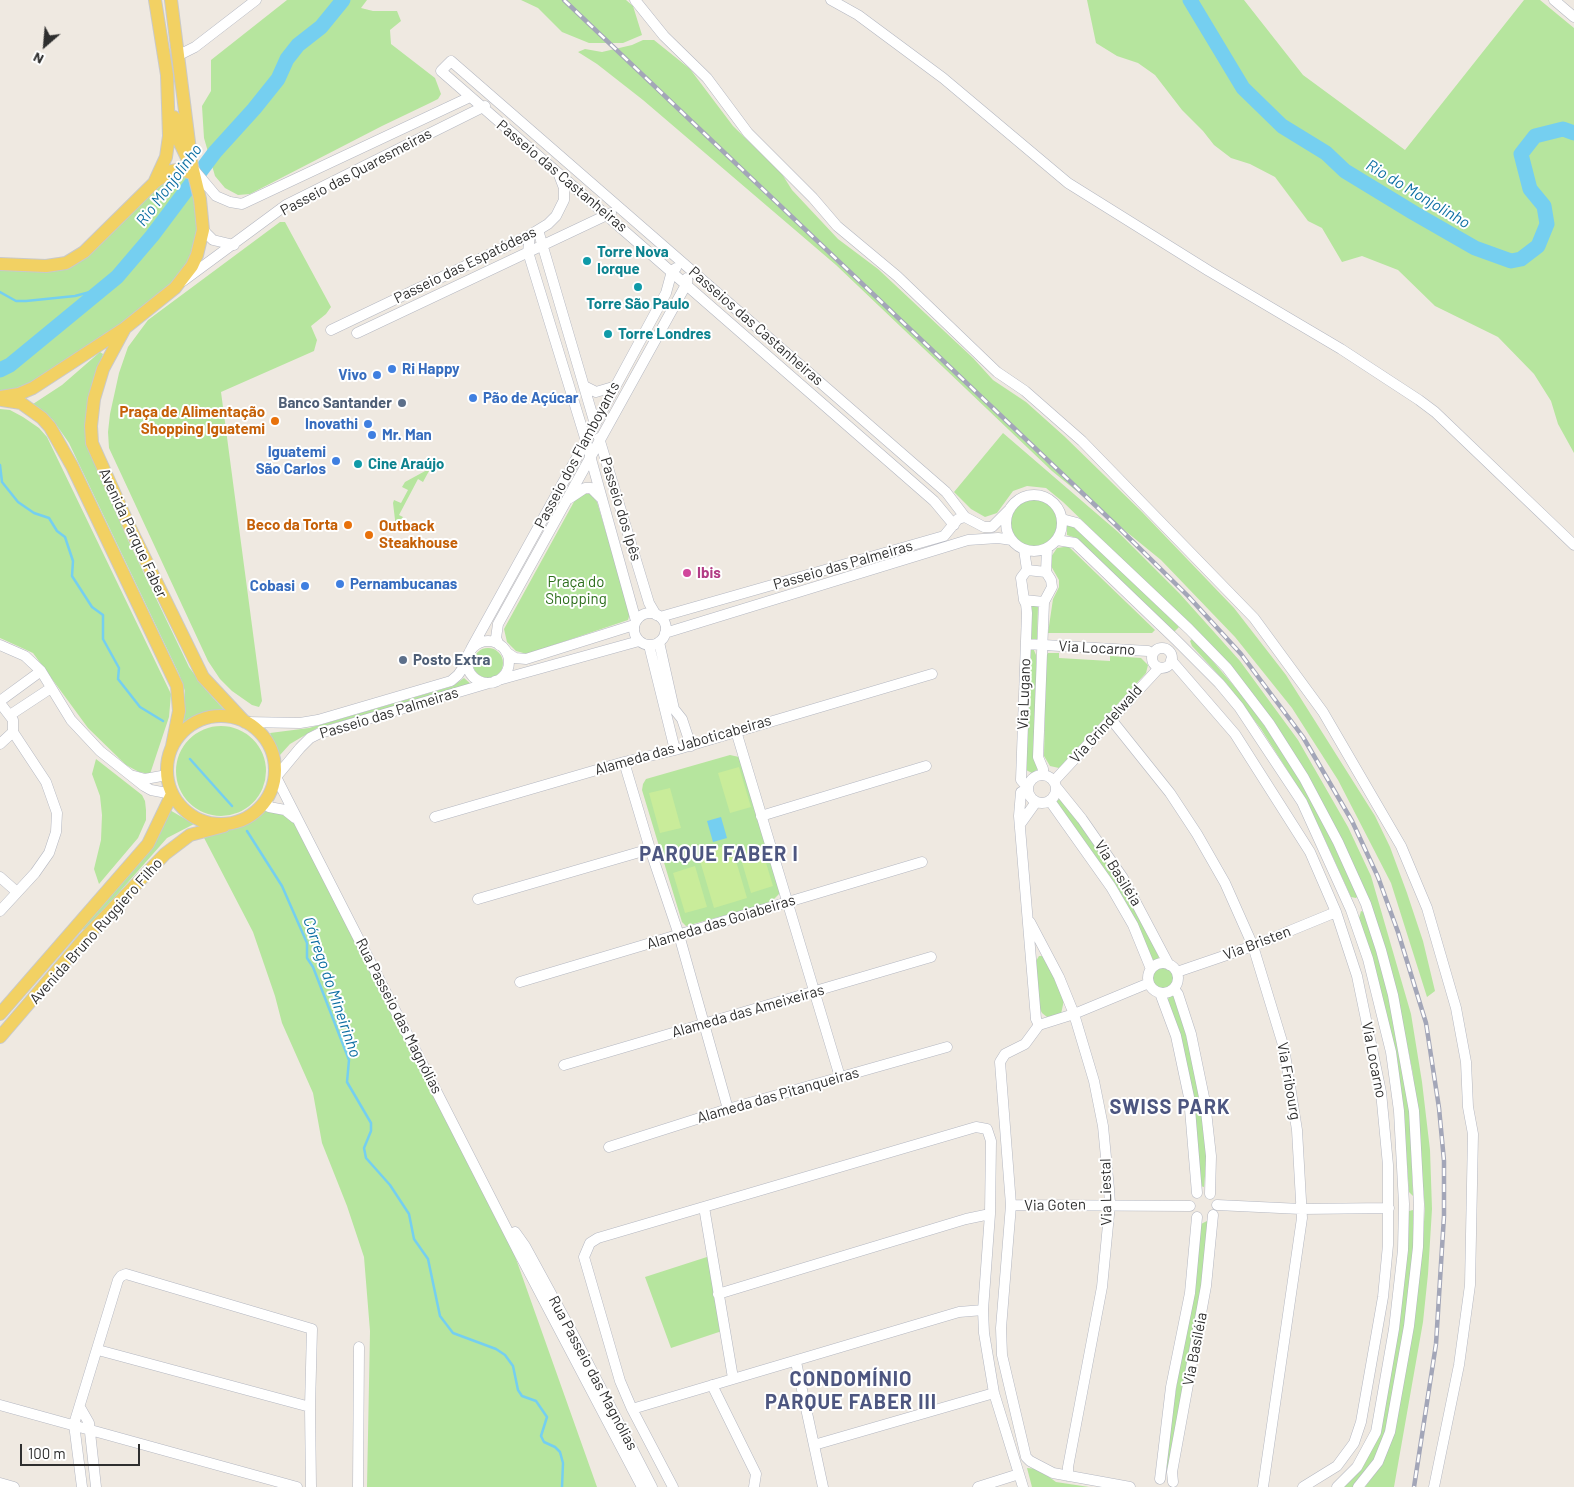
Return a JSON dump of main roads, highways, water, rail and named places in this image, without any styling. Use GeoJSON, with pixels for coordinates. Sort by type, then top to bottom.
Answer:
{"type":"FeatureCollection","features":[{"type":"Feature","properties":{"kind":"main road"},"geometry":{"type":"LineString","coordinates":[[155,0],[179,142],[194,170]]}},
{"type":"Feature","properties":{"kind":"main road"},"geometry":{"type":"LineString","coordinates":[[0,398],[19,394],[33,388],[125,328],[175,288],[192,266],[197,255],[203,230],[200,199],[194,170],[171,0]]}},
{"type":"Feature","properties":{"kind":"main road"},"geometry":{"type":"LineString","coordinates":[[155,182],[166,157],[167,150],[167,75]]}},
{"type":"Feature","properties":{"kind":"main road"},"geometry":{"type":"LineString","coordinates":[[0,264],[22,263],[46,266],[61,264],[76,258],[155,182],[171,171],[180,169],[194,170]]}},
{"type":"Feature","properties":{"kind":"main road"},"geometry":{"type":"LineString","coordinates":[[0,252],[22,263]]}},
{"type":"Feature","properties":{"kind":"main road","name":"Avenida Parque Faber"},"geometry":{"type":"LineString","coordinates":[[125,328],[103,369],[96,392],[91,426],[92,443],[127,522],[203,677],[245,722]]}},
{"type":"Feature","properties":{"kind":"main road","name":"Avenida Parque Faber"},"geometry":{"type":"LineString","coordinates":[[0,398],[21,404],[42,418],[50,427],[72,466],[177,686],[179,710],[172,746]]}},
{"type":"Feature","properties":{"kind":"main road"},"geometry":{"type":"LineString","coordinates":[[227,716],[245,722],[257,730],[267,742],[273,758],[276,776],[266,799],[248,816],[226,825],[197,818],[186,811],[172,794],[167,775],[168,760],[172,746],[191,725],[208,718],[227,716]]}},
{"type":"Feature","properties":{"kind":"main road","name":"Avenida Bruno Ruggiero Filho"},"geometry":{"type":"LineString","coordinates":[[0,1014],[71,929],[148,844],[172,794]]}},
{"type":"Feature","properties":{"kind":"main road","name":"Avenida Bruno Ruggiero Filho"},"geometry":{"type":"LineString","coordinates":[[0,1037],[84,939],[172,847],[190,836],[226,825]]}},
{"type":"Feature","properties":{"kind":"main road"},"geometry":{"type":"LineString","coordinates":[[71,929],[84,939]]}},
{"type":"Feature","properties":{"kind":"water"},"geometry":{"type":"Polygon","coordinates":[[[721,817],[727,838],[713,842],[707,821],[721,817]]]}},
{"type":"Feature","properties":{"kind":"waterway","name":"Rio Monjolinho"},"geometry":{"type":"LineString","coordinates":[[0,370],[10,365],[117,277],[152,236],[215,152],[278,79],[287,59],[298,45],[321,27],[343,0]]}},
{"type":"Feature","properties":{"kind":"waterway","name":"Rio do Monjolinho"},"geometry":{"type":"LineString","coordinates":[[1190,0],[1243,88],[1282,126],[1326,153],[1345,171],[1414,213],[1475,248],[1511,261],[1521,259],[1538,246],[1547,224],[1544,206],[1530,189],[1521,154],[1535,136],[1563,129],[1574,133]]}},
{"type":"Feature","properties":{"kind":"waterway"},"geometry":{"type":"LineString","coordinates":[[0,292],[16,301],[26,301],[75,296],[105,288]]}},
{"type":"Feature","properties":{"kind":"waterway","name":"Córrego do Mineirinho"},"geometry":{"type":"LineString","coordinates":[[0,465],[2,482],[18,502],[34,513],[49,518],[57,531],[65,537],[73,561],[72,576],[92,607],[103,615],[103,639],[119,668],[118,679],[140,707],[163,721]]}},
{"type":"Feature","properties":{"kind":"waterway","name":"Córrego do Mineirinho"},"geometry":{"type":"LineString","coordinates":[[190,759],[232,806]]}},
{"type":"Feature","properties":{"kind":"waterway","name":"Córrego do Mineirinho"},"geometry":{"type":"LineString","coordinates":[[247,831],[282,886],[307,943],[307,958],[313,967],[349,1060],[347,1082],[371,1123],[371,1131],[364,1148],[366,1158],[390,1185],[409,1214],[414,1239],[428,1259],[440,1316],[453,1333],[496,1349],[505,1355],[513,1366],[518,1390],[522,1396],[536,1401],[547,1417],[541,1436],[544,1442],[555,1447],[560,1452],[563,1463],[562,1487]]}},
{"type":"Feature","properties":{"kind":"railway"},"geometry":{"type":"LineString","coordinates":[[564,0],[1118,527],[1188,596],[1241,654],[1303,737],[1352,821],[1378,877],[1398,932],[1426,1023],[1439,1108],[1444,1161],[1444,1216],[1436,1344],[1414,1487]]}},
{"type":"Feature","properties":{"kind":"place","name":"Torre Nova Iorque"},"geometry":{"type":"Point","coordinates":[587,261]}},
{"type":"Feature","properties":{"kind":"place","name":"Torre São Paulo"},"geometry":{"type":"Point","coordinates":[638,287]}},
{"type":"Feature","properties":{"kind":"place","name":"Torre Londres"},"geometry":{"type":"Point","coordinates":[608,334]}},
{"type":"Feature","properties":{"kind":"place","name":"Ri Happy"},"geometry":{"type":"Point","coordinates":[392,369]}},
{"type":"Feature","properties":{"kind":"place","name":"Vivo"},"geometry":{"type":"Point","coordinates":[377,375]}},
{"type":"Feature","properties":{"kind":"place","name":"Pão de Açúcar"},"geometry":{"type":"Point","coordinates":[473,398]}},
{"type":"Feature","properties":{"kind":"place","name":"Banco Santander"},"geometry":{"type":"Point","coordinates":[402,403]}},
{"type":"Feature","properties":{"kind":"place","name":"Praça de Alimentação Shopping Iguatemi"},"geometry":{"type":"Point","coordinates":[275,421]}},
{"type":"Feature","properties":{"kind":"place","name":"Inovathi"},"geometry":{"type":"Point","coordinates":[368,424]}},
{"type":"Feature","properties":{"kind":"place","name":"Mr. Man"},"geometry":{"type":"Point","coordinates":[372,435]}},
{"type":"Feature","properties":{"kind":"place","name":"Iguatemi São Carlos"},"geometry":{"type":"Point","coordinates":[336,461]}},
{"type":"Feature","properties":{"kind":"place","name":"Cine Araújo"},"geometry":{"type":"Point","coordinates":[358,464]}},
{"type":"Feature","properties":{"kind":"place","name":"Beco da Torta"},"geometry":{"type":"Point","coordinates":[348,525]}},
{"type":"Feature","properties":{"kind":"place","name":"Outback Steakhouse"},"geometry":{"type":"Point","coordinates":[369,535]}},
{"type":"Feature","properties":{"kind":"place","name":"Ibis"},"geometry":{"type":"Point","coordinates":[687,573]}},
{"type":"Feature","properties":{"kind":"place","name":"Pernambucanas"},"geometry":{"type":"Point","coordinates":[340,584]}},
{"type":"Feature","properties":{"kind":"place","name":"Cobasi"},"geometry":{"type":"Point","coordinates":[305,586]}},
{"type":"Feature","properties":{"kind":"place","name":"Posto Extra"},"geometry":{"type":"Point","coordinates":[403,660]}},
{"type":"Feature","properties":{"kind":"district","name":"PARQUE FABER I"},"geometry":{"type":"Point","coordinates":[719,854]}},
{"type":"Feature","properties":{"kind":"district","name":"SWISS PARK"},"geometry":{"type":"Point","coordinates":[1170,1107]}},
{"type":"Feature","properties":{"kind":"district","name":"CONDOMÍNIO PARQUE FABER III"},"geometry":{"type":"Point","coordinates":[851,1390]}},
{"type":"Feature","properties":{"kind":"park label","name":"Praça do Shopping"},"geometry":{"type":"Point","coordinates":[576,590]}}]}
